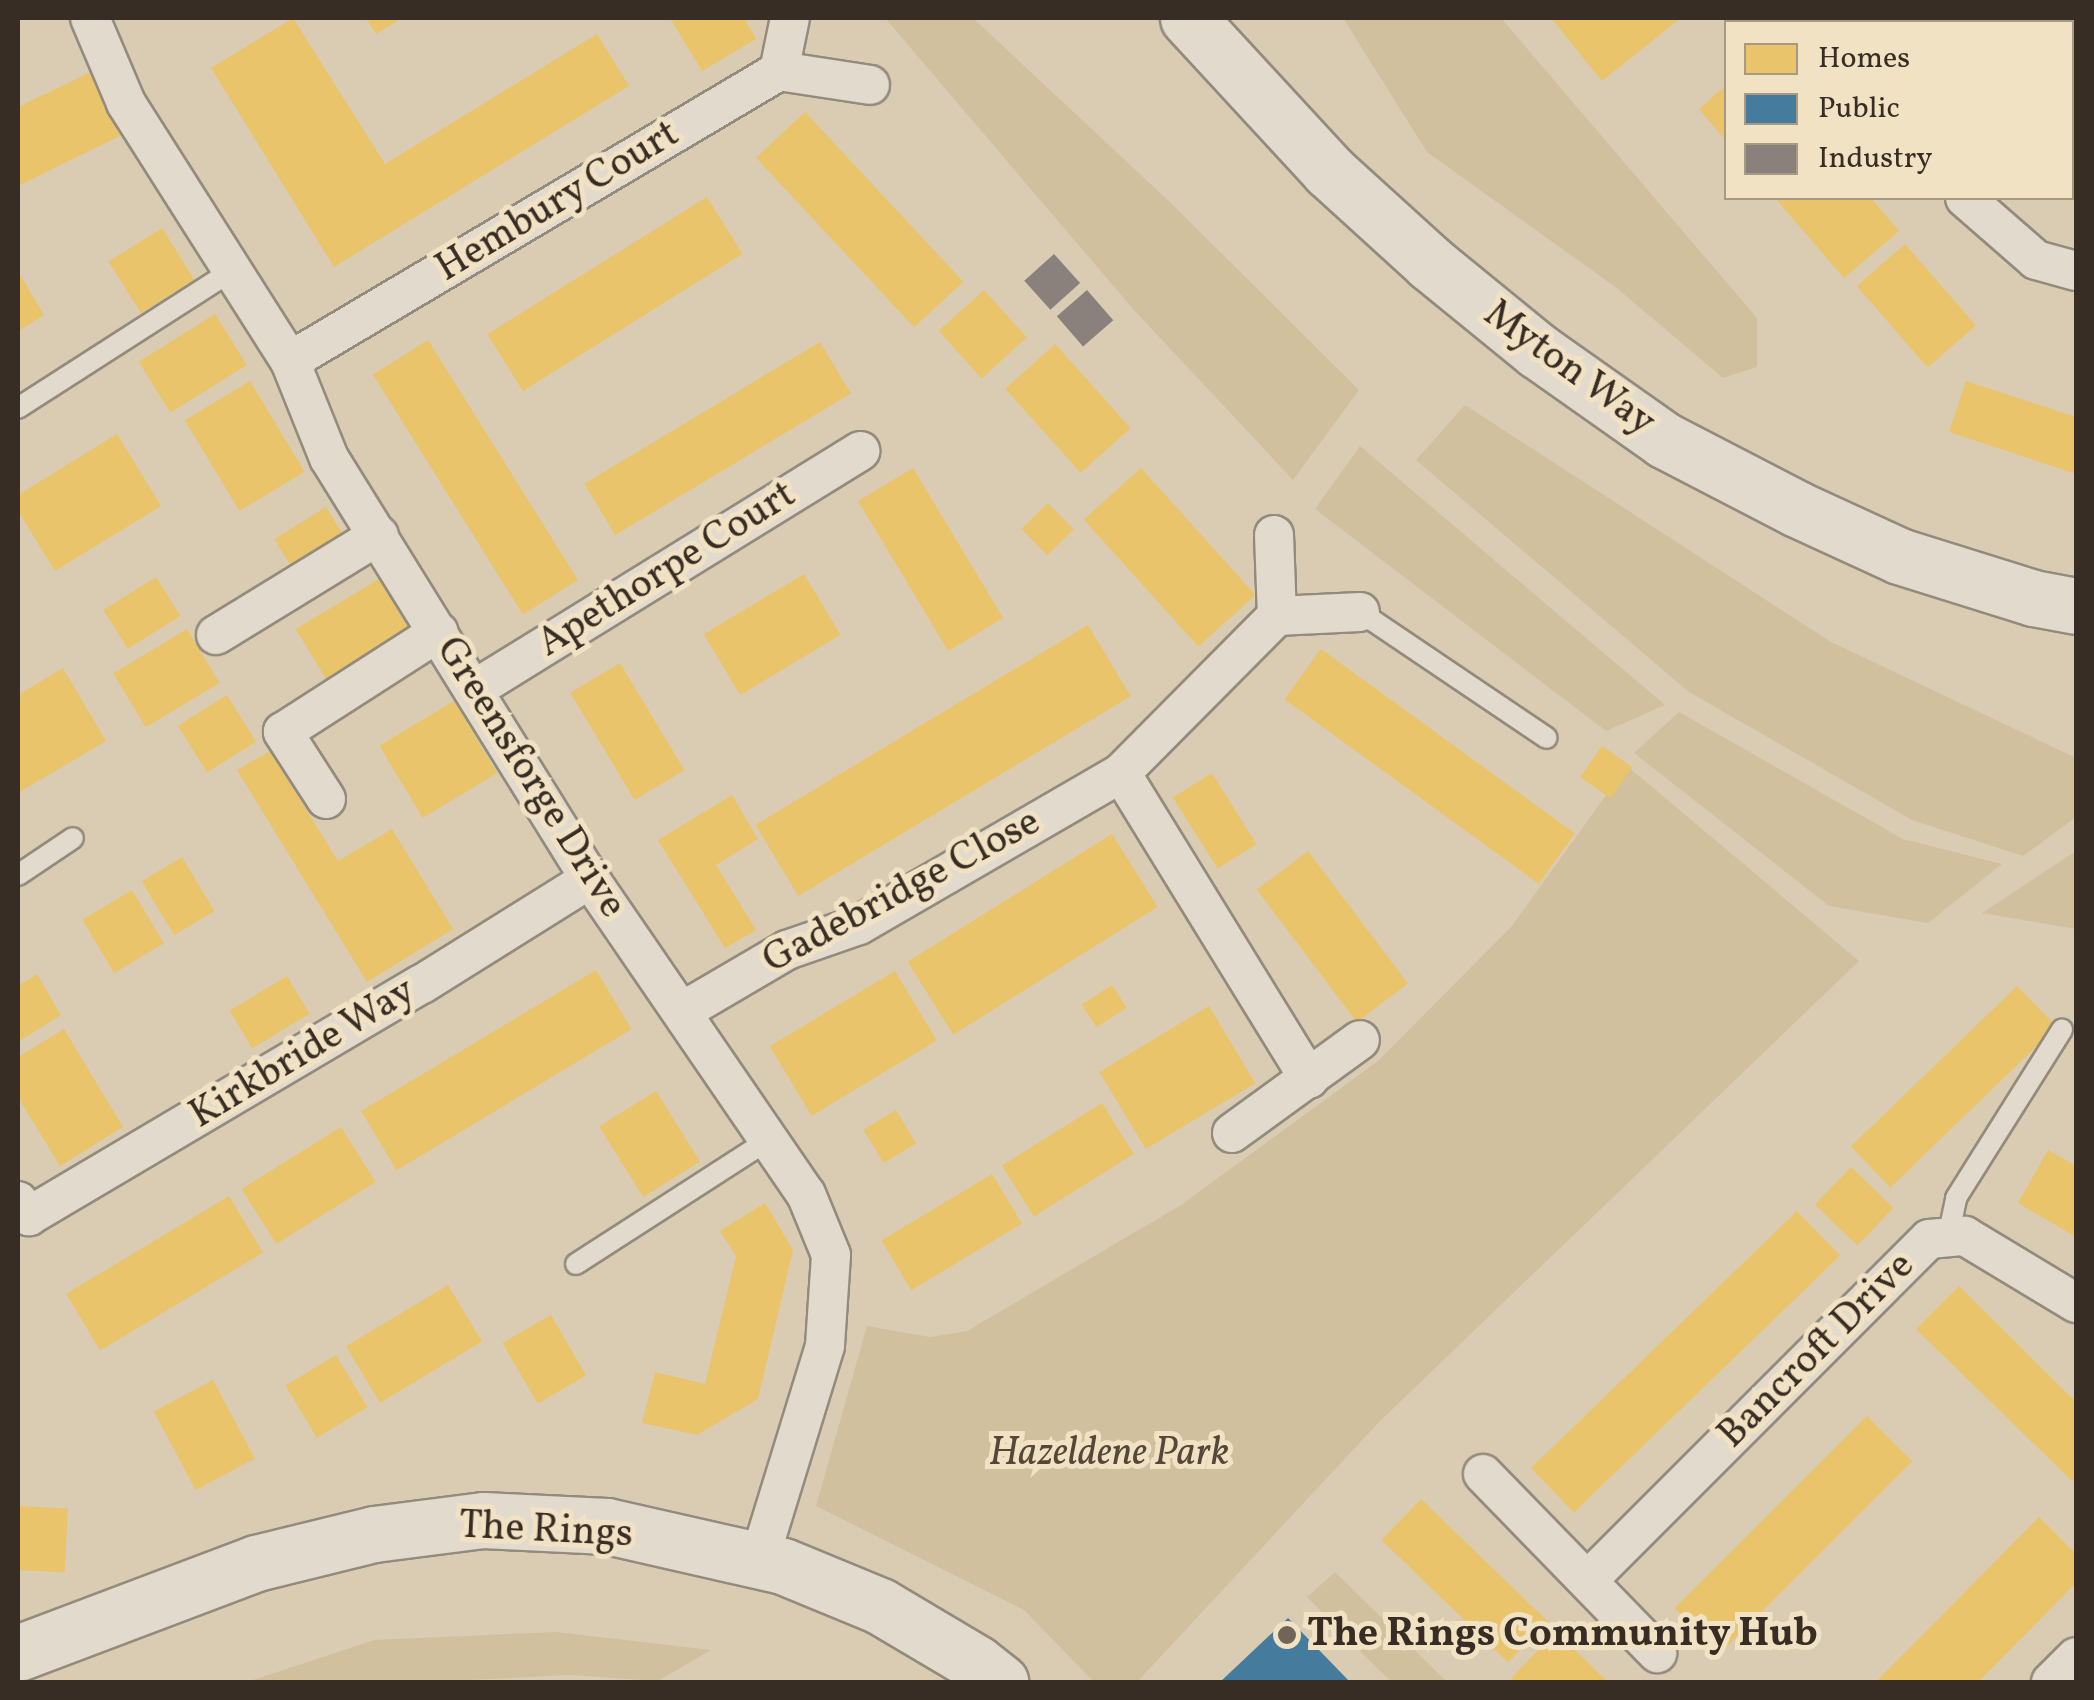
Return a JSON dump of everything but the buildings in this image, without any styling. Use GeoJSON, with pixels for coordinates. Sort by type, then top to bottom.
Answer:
{"type":"FeatureCollection","features":[{"type":"Feature","properties":{"kind":"street","name":"Greensforge Drive"},"geometry":{"type":"LineString","coordinates":[[90,18],[126,103],[290,361],[329,458],[590,879],[806,1194],[831,1256],[825,1346],[759,1561]]}},
{"type":"Feature","properties":{"kind":"street"},"geometry":{"type":"LineString","coordinates":[[790,18],[779,71],[870,85]]}},
{"type":"Feature","properties":{"kind":"street","name":"Myton Way"},"geometry":{"type":"LineString","coordinates":[[1188,18],[1329,172],[1430,263],[1538,352],[1664,440],[1900,556],[2055,602],[2076,634]]}},
{"type":"Feature","properties":{"kind":"street","name":"Hembury Court"},"geometry":{"type":"LineString","coordinates":[[290,361],[779,71]]}},
{"type":"Feature","properties":{"kind":"street"},"geometry":{"type":"LineString","coordinates":[[1967,200],[2036,260],[2076,272]]}},
{"type":"Feature","properties":{"kind":"street","name":"Apethorpe Court"},"geometry":{"type":"LineString","coordinates":[[475,689],[860,451]]}},
{"type":"Feature","properties":{"kind":"street"},"geometry":{"type":"LineString","coordinates":[[216,634],[379,535]]}},
{"type":"Feature","properties":{"kind":"street"},"geometry":{"type":"LineString","coordinates":[[1274,535],[1278,616],[1360,612]]}},
{"type":"Feature","properties":{"kind":"street","name":"Gadebridge Close"},"geometry":{"type":"LineString","coordinates":[[683,1011],[787,950],[859,924],[1122,774],[1278,616]]}},
{"type":"Feature","properties":{"kind":"street"},"geometry":{"type":"LineString","coordinates":[[326,799],[284,732],[439,632]]}},
{"type":"Feature","properties":{"kind":"street"},"geometry":{"type":"LineString","coordinates":[[1122,774],[1308,1078]]}},
{"type":"Feature","properties":{"kind":"street","name":"Kirkbride Way"},"geometry":{"type":"LineString","coordinates":[[18,1202],[29,1216],[422,984],[590,879]]}},
{"type":"Feature","properties":{"kind":"street"},"geometry":{"type":"LineString","coordinates":[[1232,1133],[1360,1040]]}},
{"type":"Feature","properties":{"kind":"street","name":"Bancroft Drive"},"geometry":{"type":"LineString","coordinates":[[1588,1580],[1928,1239],[1965,1236],[2076,1303]]}},
{"type":"Feature","properties":{"kind":"street"},"geometry":{"type":"LineString","coordinates":[[1483,1474],[1657,1653]]}},
{"type":"Feature","properties":{"kind":"street","name":"The Rings"},"geometry":{"type":"LineString","coordinates":[[18,1653],[256,1563],[374,1534],[465,1522],[607,1526],[759,1561],[880,1606],[1000,1682]]}},
{"type":"Feature","properties":{"kind":"street"},"geometry":{"type":"LineString","coordinates":[[2051,1682],[2076,1657]]}},
{"type":"Feature","properties":{"kind":"lane"},"geometry":{"type":"LineString","coordinates":[[18,408],[233,270]]}},
{"type":"Feature","properties":{"kind":"lane"},"geometry":{"type":"LineString","coordinates":[[1360,612],[1547,738]]}},
{"type":"Feature","properties":{"kind":"lane"},"geometry":{"type":"LineString","coordinates":[[18,875],[73,838]]}},
{"type":"Feature","properties":{"kind":"lane"},"geometry":{"type":"LineString","coordinates":[[1948,1238],[1956,1198],[2062,1030]]}},
{"type":"Feature","properties":{"kind":"lane"},"geometry":{"type":"LineString","coordinates":[[576,1264],[770,1139]]}},
{"type":"Feature","properties":{"kind":"green space"},"geometry":{"type":"Polygon","coordinates":[[[885,18],[973,18],[1172,204],[1359,390],[1293,480],[1133,309],[885,18]]]}},
{"type":"Feature","properties":{"kind":"green space"},"geometry":{"type":"Polygon","coordinates":[[[1343,18],[1501,18],[1757,318],[1757,367],[1723,378],[1614,286],[1427,152],[1343,18]]]}},
{"type":"Feature","properties":{"kind":"green space"},"geometry":{"type":"Polygon","coordinates":[[[1465,405],[1831,642],[2076,758],[2076,817],[2023,856],[1912,820],[1689,692],[1416,460],[1465,405]]]}},
{"type":"Feature","properties":{"kind":"green space"},"geometry":{"type":"Polygon","coordinates":[[[1360,446],[1665,705],[1606,731],[1315,509],[1360,446]]]}},
{"type":"Feature","properties":{"kind":"green space"},"geometry":{"type":"Polygon","coordinates":[[[1679,712],[1903,839],[2002,864],[1928,923],[1829,906],[1634,753],[1679,712]]]}},
{"type":"Feature","properties":{"kind":"green space","name":"Hazeldene Park"},"geometry":{"type":"Polygon","coordinates":[[[1627,766],[1859,961],[1378,1423],[1137,1682],[1094,1682],[1024,1610],[816,1506],[867,1326],[930,1337],[967,1331],[1181,1205],[1378,1061],[1512,926],[1627,766]]]}},
{"type":"Feature","properties":{"kind":"green space"},"geometry":{"type":"Polygon","coordinates":[[[2076,851],[2076,929],[1982,913],[2076,851]]]}},
{"type":"Feature","properties":{"kind":"green space"},"geometry":{"type":"Polygon","coordinates":[[[1335,1572],[1447,1682],[1392,1682],[1375,1666],[1307,1597],[1335,1572]]]}},
{"type":"Feature","properties":{"kind":"green space"},"geometry":{"type":"Polygon","coordinates":[[[556,1632],[711,1650],[658,1681],[569,1675],[433,1682],[247,1682],[374,1640],[556,1632]]]}},
{"type":"Feature","properties":{"kind":"place","name":"The Rings Community Hub"},"geometry":{"type":"Point","coordinates":[1287,1635]}}]}
